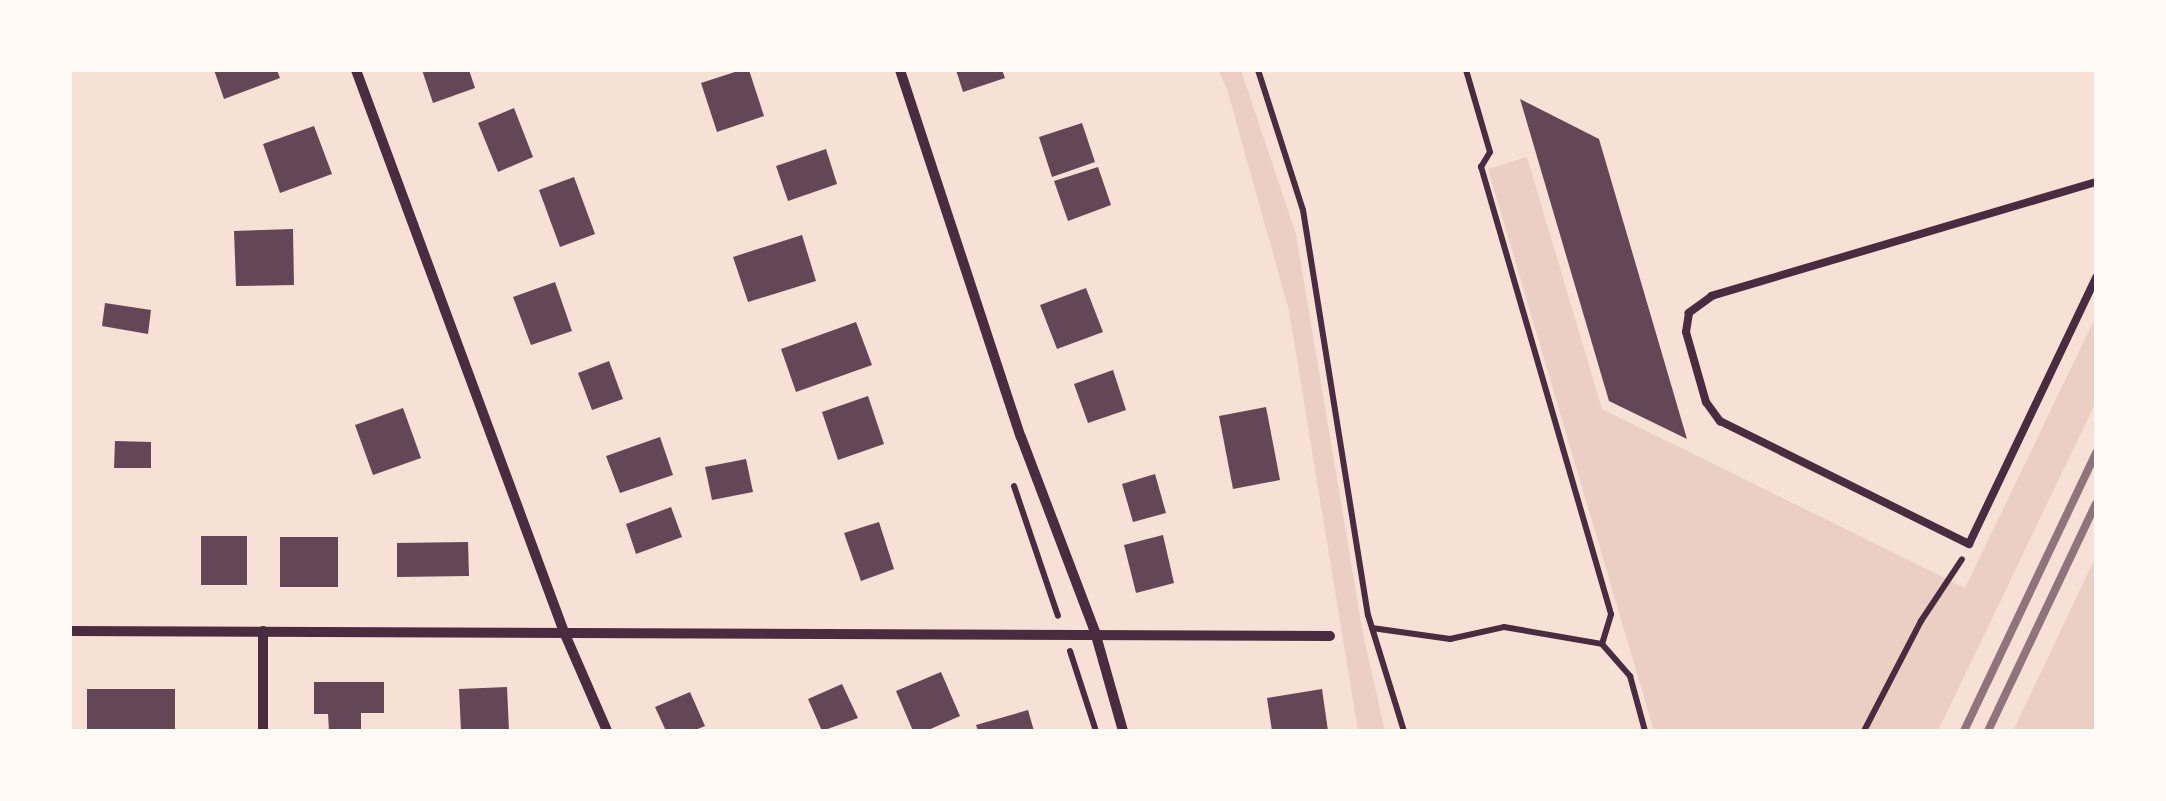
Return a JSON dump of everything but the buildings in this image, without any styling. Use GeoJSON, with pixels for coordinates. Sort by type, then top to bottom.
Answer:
{"type":"FeatureCollection","features":[{"type":"Feature","properties":{"kind":"street"},"geometry":{"type":"LineString","coordinates":[[356,70],[564,632],[607,731]]}},
{"type":"Feature","properties":{"kind":"street"},"geometry":{"type":"LineString","coordinates":[[900,70],[1021,437],[1095,632],[1122,731]]}},
{"type":"Feature","properties":{"kind":"street"},"geometry":{"type":"LineString","coordinates":[[70,630],[1330,636]]}},
{"type":"Feature","properties":{"kind":"street"},"geometry":{"type":"LineString","coordinates":[[263,630],[263,731]]}},
{"type":"Feature","properties":{"kind":"lane"},"geometry":{"type":"LineString","coordinates":[[2096,182],[1712,296],[1690,313],[1687,342],[1706,402],[1720,421],[1968,544],[2096,278]]}},
{"type":"Feature","properties":{"kind":"path"},"geometry":{"type":"LineString","coordinates":[[1258,70],[1303,210],[1331,408],[1372,628],[1404,731]]}},
{"type":"Feature","properties":{"kind":"path"},"geometry":{"type":"LineString","coordinates":[[1466,70],[1490,152],[1481,167],[1611,614],[1602,644]]}},
{"type":"Feature","properties":{"kind":"path"},"geometry":{"type":"LineString","coordinates":[[1864,731],[1921,621],[1949,584],[1968,544]]}},
{"type":"Feature","properties":{"kind":"path"},"geometry":{"type":"LineString","coordinates":[[1372,628],[1450,638],[1504,627],[1602,644],[1630,676],[1645,731]]}},
{"type":"Feature","properties":{"kind":"shaded area"},"geometry":{"type":"Polygon","coordinates":[[[1218,70],[1241,70],[1296,234],[1363,634],[1385,731],[1358,731],[1289,311],[1227,89],[1218,70]]]}},
{"type":"Feature","properties":{"kind":"shaded area"},"geometry":{"type":"Polygon","coordinates":[[[1527,157],[1602,409],[1965,588],[2096,316],[2096,402],[1938,731],[1654,731],[1488,169],[1527,157]]]}},
{"type":"Feature","properties":{"kind":"shaded area"},"geometry":{"type":"Polygon","coordinates":[[[2096,556],[2096,731],[2013,731],[2096,556]]]}},
{"type":"Feature","properties":{"kind":"railway"},"geometry":{"type":"LineString","coordinates":[[1964,731],[2096,453]]}},
{"type":"Feature","properties":{"kind":"railway"},"geometry":{"type":"LineString","coordinates":[[1988,731],[2096,504]]}}]}
